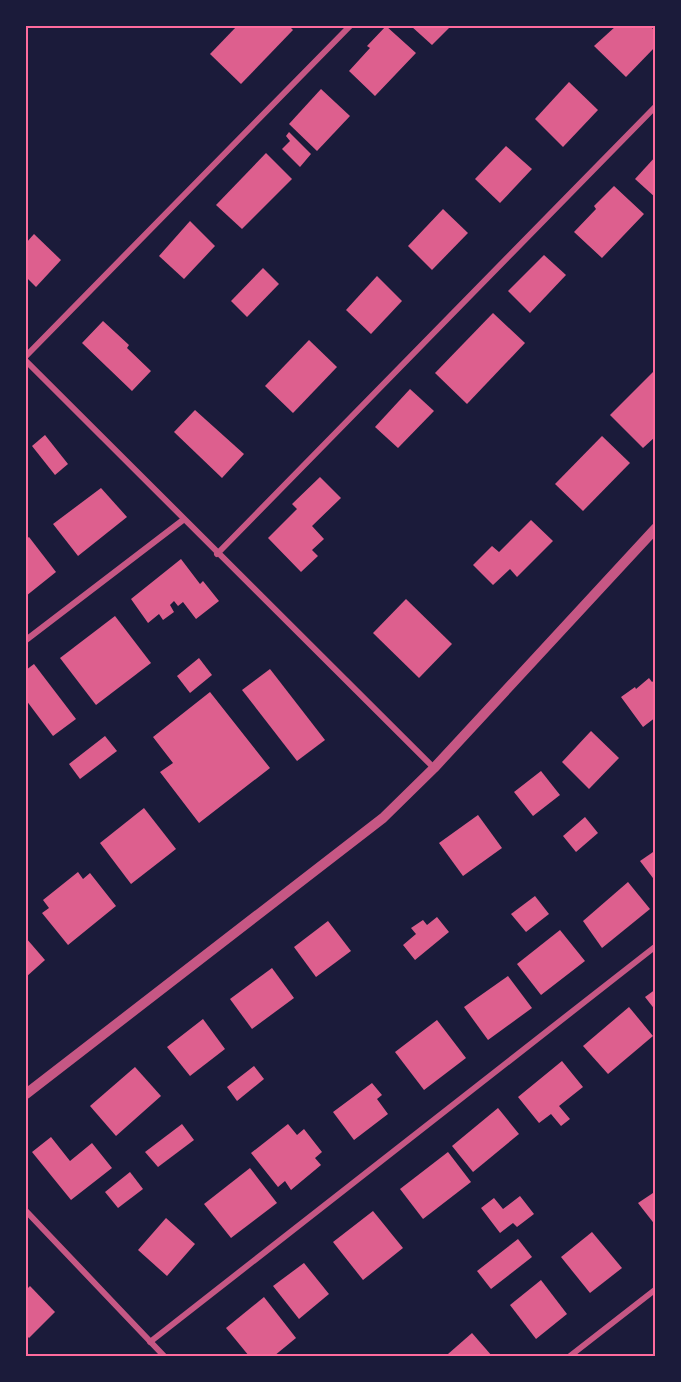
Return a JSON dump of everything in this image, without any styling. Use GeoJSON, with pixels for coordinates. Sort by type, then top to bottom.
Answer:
{"type":"FeatureCollection","features":[{"type":"Feature","properties":{"kind":"street"},"geometry":{"type":"LineString","coordinates":[[350,26],[26,359],[183,520],[434,768]]}},
{"type":"Feature","properties":{"kind":"street"},"geometry":{"type":"LineString","coordinates":[[217,554],[656,106]]}},
{"type":"Feature","properties":{"kind":"street"},"geometry":{"type":"LineString","coordinates":[[26,640],[183,520]]}},
{"type":"Feature","properties":{"kind":"street"},"geometry":{"type":"LineString","coordinates":[[26,1094],[383,818],[434,768],[656,528]]}},
{"type":"Feature","properties":{"kind":"street"},"geometry":{"type":"LineString","coordinates":[[150,1342],[656,946]]}},
{"type":"Feature","properties":{"kind":"street"},"geometry":{"type":"LineString","coordinates":[[26,1211],[164,1356]]}},
{"type":"Feature","properties":{"kind":"street"},"geometry":{"type":"LineString","coordinates":[[570,1356],[656,1289]]}},
{"type":"Feature","properties":{"kind":"building"},"geometry":{"type":"Polygon","coordinates":[[[237,26],[289,26],[293,30],[241,84],[210,54],[237,26]]]}},
{"type":"Feature","properties":{"kind":"building"},"geometry":{"type":"Polygon","coordinates":[[[386,26],[416,53],[375,96],[349,71],[370,48],[367,46],[386,26]]]}},
{"type":"Feature","properties":{"kind":"building"},"geometry":{"type":"Polygon","coordinates":[[[411,26],[451,26],[432,45],[411,26]]]}},
{"type":"Feature","properties":{"kind":"building"},"geometry":{"type":"Polygon","coordinates":[[[616,26],[649,26],[656,31],[656,46],[626,77],[594,46],[616,26]]]}},
{"type":"Feature","properties":{"kind":"building"},"geometry":{"type":"Polygon","coordinates":[[[569,82],[598,110],[563,147],[535,119],[569,82]]]}},
{"type":"Feature","properties":{"kind":"building"},"geometry":{"type":"Polygon","coordinates":[[[321,89],[350,116],[317,151],[289,124],[321,89]]]}},
{"type":"Feature","properties":{"kind":"building"},"geometry":{"type":"Polygon","coordinates":[[[289,132],[311,154],[300,167],[282,149],[290,141],[286,136],[289,132]]]}},
{"type":"Feature","properties":{"kind":"building"},"geometry":{"type":"Polygon","coordinates":[[[506,146],[532,169],[500,203],[475,179],[506,146]]]}},
{"type":"Feature","properties":{"kind":"building"},"geometry":{"type":"Polygon","coordinates":[[[266,153],[292,179],[242,229],[216,205],[266,153]]]}},
{"type":"Feature","properties":{"kind":"building"},"geometry":{"type":"Polygon","coordinates":[[[656,156],[656,198],[635,179],[656,156]]]}},
{"type":"Feature","properties":{"kind":"building"},"geometry":{"type":"Polygon","coordinates":[[[614,186],[644,214],[602,258],[574,232],[596,209],[594,206],[614,186]]]}},
{"type":"Feature","properties":{"kind":"building"},"geometry":{"type":"Polygon","coordinates":[[[443,209],[468,233],[432,270],[408,246],[443,209]]]}},
{"type":"Feature","properties":{"kind":"building"},"geometry":{"type":"Polygon","coordinates":[[[190,221],[215,246],[184,279],[159,256],[190,221]]]}},
{"type":"Feature","properties":{"kind":"building"},"geometry":{"type":"Polygon","coordinates":[[[34,234],[61,260],[36,287],[26,277],[26,243],[34,234]]]}},
{"type":"Feature","properties":{"kind":"building"},"geometry":{"type":"Polygon","coordinates":[[[544,255],[566,275],[530,313],[508,291],[544,255]]]}},
{"type":"Feature","properties":{"kind":"building"},"geometry":{"type":"Polygon","coordinates":[[[263,268],[279,284],[247,317],[231,301],[263,268]]]}},
{"type":"Feature","properties":{"kind":"building"},"geometry":{"type":"Polygon","coordinates":[[[377,276],[402,301],[371,334],[346,310],[377,276]]]}},
{"type":"Feature","properties":{"kind":"building"},"geometry":{"type":"Polygon","coordinates":[[[493,313],[525,343],[467,404],[435,373],[493,313]]]}},
{"type":"Feature","properties":{"kind":"building"},"geometry":{"type":"Polygon","coordinates":[[[103,321],[129,345],[127,348],[151,371],[132,391],[82,343],[103,321]]]}},
{"type":"Feature","properties":{"kind":"building"},"geometry":{"type":"Polygon","coordinates":[[[309,340],[337,367],[293,413],[265,386],[309,340]]]}},
{"type":"Feature","properties":{"kind":"building"},"geometry":{"type":"Polygon","coordinates":[[[656,369],[656,436],[643,448],[610,415],[656,369]]]}},
{"type":"Feature","properties":{"kind":"building"},"geometry":{"type":"Polygon","coordinates":[[[410,389],[434,411],[398,448],[375,427],[410,389]]]}},
{"type":"Feature","properties":{"kind":"building"},"geometry":{"type":"Polygon","coordinates":[[[195,410],[244,454],[222,478],[174,432],[195,410]]]}},
{"type":"Feature","properties":{"kind":"building"},"geometry":{"type":"Polygon","coordinates":[[[45,435],[68,464],[55,475],[32,446],[45,435]]]}},
{"type":"Feature","properties":{"kind":"building"},"geometry":{"type":"Polygon","coordinates":[[[602,436],[630,463],[583,511],[555,484],[602,436]]]}},
{"type":"Feature","properties":{"kind":"building"},"geometry":{"type":"Polygon","coordinates":[[[320,477],[341,498],[312,526],[324,539],[312,550],[318,556],[301,572],[268,538],[297,509],[292,504],[320,477]]]}},
{"type":"Feature","properties":{"kind":"building"},"geometry":{"type":"Polygon","coordinates":[[[101,488],[127,517],[78,556],[53,524],[101,488]]]}},
{"type":"Feature","properties":{"kind":"building"},"geometry":{"type":"Polygon","coordinates":[[[531,520],[553,541],[517,577],[510,569],[493,585],[473,565],[492,546],[499,552],[531,520]]]}},
{"type":"Feature","properties":{"kind":"building"},"geometry":{"type":"Polygon","coordinates":[[[29,537],[56,572],[26,596],[26,539],[29,537]]]}},
{"type":"Feature","properties":{"kind":"building"},"geometry":{"type":"Polygon","coordinates":[[[181,559],[200,584],[203,581],[219,601],[196,619],[183,602],[178,606],[174,601],[170,605],[174,612],[163,620],[159,614],[148,623],[131,599],[181,559]]]}},
{"type":"Feature","properties":{"kind":"building"},"geometry":{"type":"Polygon","coordinates":[[[406,599],[452,644],[419,678],[373,633],[406,599]]]}},
{"type":"Feature","properties":{"kind":"building"},"geometry":{"type":"Polygon","coordinates":[[[115,616],[151,663],[96,705],[60,658],[115,616]]]}},
{"type":"Feature","properties":{"kind":"building"},"geometry":{"type":"Polygon","coordinates":[[[199,658],[212,675],[190,693],[177,676],[199,658]]]}},
{"type":"Feature","properties":{"kind":"building"},"geometry":{"type":"Polygon","coordinates":[[[34,664],[76,719],[53,736],[26,700],[26,670],[34,664]]]}},
{"type":"Feature","properties":{"kind":"building"},"geometry":{"type":"Polygon","coordinates":[[[270,669],[325,740],[297,761],[242,690],[270,669]]]}},
{"type":"Feature","properties":{"kind":"building"},"geometry":{"type":"Polygon","coordinates":[[[649,678],[652,682],[656,679],[656,717],[643,727],[621,697],[635,687],[636,689],[649,678]]]}},
{"type":"Feature","properties":{"kind":"building"},"geometry":{"type":"Polygon","coordinates":[[[210,692],[270,768],[199,823],[160,772],[173,763],[153,737],[210,692]]]}},
{"type":"Feature","properties":{"kind":"building"},"geometry":{"type":"Polygon","coordinates":[[[591,731],[619,758],[589,789],[562,762],[591,731]]]}},
{"type":"Feature","properties":{"kind":"building"},"geometry":{"type":"Polygon","coordinates":[[[105,736],[117,751],[80,779],[69,764],[105,736]]]}},
{"type":"Feature","properties":{"kind":"building"},"geometry":{"type":"Polygon","coordinates":[[[541,771],[560,795],[533,816],[514,792],[541,771]]]}},
{"type":"Feature","properties":{"kind":"building"},"geometry":{"type":"Polygon","coordinates":[[[144,808],[176,849],[131,884],[100,843],[144,808]]]}},
{"type":"Feature","properties":{"kind":"building"},"geometry":{"type":"Polygon","coordinates":[[[478,815],[502,848],[463,876],[439,843],[478,815]]]}},
{"type":"Feature","properties":{"kind":"building"},"geometry":{"type":"Polygon","coordinates":[[[585,817],[598,833],[576,852],[563,836],[585,817]]]}},
{"type":"Feature","properties":{"kind":"building"},"geometry":{"type":"Polygon","coordinates":[[[656,850],[656,882],[640,861],[656,850]]]}},
{"type":"Feature","properties":{"kind":"building"},"geometry":{"type":"Polygon","coordinates":[[[78,872],[83,879],[90,873],[116,906],[68,945],[42,913],[49,908],[43,900],[78,872]]]}},
{"type":"Feature","properties":{"kind":"building"},"geometry":{"type":"Polygon","coordinates":[[[628,882],[650,909],[602,948],[583,921],[628,882]]]}},
{"type":"Feature","properties":{"kind":"building"},"geometry":{"type":"Polygon","coordinates":[[[535,896],[549,914],[526,932],[511,914],[535,896]]]}},
{"type":"Feature","properties":{"kind":"building"},"geometry":{"type":"Polygon","coordinates":[[[437,917],[449,932],[415,960],[403,945],[416,934],[411,928],[423,920],[427,925],[437,917]]]}},
{"type":"Feature","properties":{"kind":"building"},"geometry":{"type":"Polygon","coordinates":[[[328,921],[351,951],[316,977],[294,947],[328,921]]]}},
{"type":"Feature","properties":{"kind":"building"},"geometry":{"type":"Polygon","coordinates":[[[560,930],[585,961],[541,995],[517,964],[560,930]]]}},
{"type":"Feature","properties":{"kind":"building"},"geometry":{"type":"Polygon","coordinates":[[[26,938],[45,960],[26,977],[26,938]]]}},
{"type":"Feature","properties":{"kind":"building"},"geometry":{"type":"Polygon","coordinates":[[[272,968],[294,998],[252,1029],[230,999],[272,968]]]}},
{"type":"Feature","properties":{"kind":"building"},"geometry":{"type":"Polygon","coordinates":[[[508,976],[532,1008],[488,1040],[464,1007],[508,976]]]}},
{"type":"Feature","properties":{"kind":"building"},"geometry":{"type":"Polygon","coordinates":[[[656,989],[656,1011],[645,997],[656,989]]]}},
{"type":"Feature","properties":{"kind":"building"},"geometry":{"type":"Polygon","coordinates":[[[629,1007],[653,1036],[608,1074],[583,1046],[629,1007]]]}},
{"type":"Feature","properties":{"kind":"building"},"geometry":{"type":"Polygon","coordinates":[[[203,1019],[225,1049],[190,1076],[167,1047],[203,1019]]]}},
{"type":"Feature","properties":{"kind":"building"},"geometry":{"type":"Polygon","coordinates":[[[437,1020],[466,1058],[424,1090],[395,1052],[437,1020]]]}},
{"type":"Feature","properties":{"kind":"building"},"geometry":{"type":"Polygon","coordinates":[[[562,1061],[583,1087],[559,1106],[570,1119],[561,1126],[551,1114],[539,1123],[518,1097],[562,1061]]]}},
{"type":"Feature","properties":{"kind":"building"},"geometry":{"type":"Polygon","coordinates":[[[254,1066],[264,1079],[237,1101],[227,1087],[254,1066]]]}},
{"type":"Feature","properties":{"kind":"building"},"geometry":{"type":"Polygon","coordinates":[[[135,1067],[161,1096],[116,1136],[90,1106],[135,1067]]]}},
{"type":"Feature","properties":{"kind":"building"},"geometry":{"type":"Polygon","coordinates":[[[372,1083],[382,1095],[377,1099],[388,1114],[354,1140],[333,1112],[372,1083]]]}},
{"type":"Feature","properties":{"kind":"building"},"geometry":{"type":"Polygon","coordinates":[[[498,1108],[519,1134],[473,1172],[452,1146],[498,1108]]]}},
{"type":"Feature","properties":{"kind":"building"},"geometry":{"type":"Polygon","coordinates":[[[182,1124],[194,1140],[158,1167],[145,1152],[182,1124]]]}},
{"type":"Feature","properties":{"kind":"building"},"geometry":{"type":"Polygon","coordinates":[[[288,1124],[297,1135],[304,1129],[322,1152],[315,1158],[321,1165],[291,1190],[285,1181],[278,1187],[251,1153],[288,1124]]]}},
{"type":"Feature","properties":{"kind":"building"},"geometry":{"type":"Polygon","coordinates":[[[51,1137],[70,1161],[92,1143],[112,1168],[71,1200],[32,1152],[51,1137]]]}},
{"type":"Feature","properties":{"kind":"building"},"geometry":{"type":"Polygon","coordinates":[[[448,1152],[471,1182],[423,1219],[400,1189],[448,1152]]]}},
{"type":"Feature","properties":{"kind":"building"},"geometry":{"type":"Polygon","coordinates":[[[250,1168],[277,1203],[231,1238],[204,1204],[250,1168]]]}},
{"type":"Feature","properties":{"kind":"building"},"geometry":{"type":"Polygon","coordinates":[[[130,1172],[143,1189],[118,1208],[105,1192],[130,1172]]]}},
{"type":"Feature","properties":{"kind":"building"},"geometry":{"type":"Polygon","coordinates":[[[656,1191],[656,1226],[638,1203],[656,1191]]]}},
{"type":"Feature","properties":{"kind":"building"},"geometry":{"type":"Polygon","coordinates":[[[520,1196],[534,1214],[517,1227],[513,1223],[500,1233],[481,1208],[494,1198],[503,1209],[520,1196]]]}},
{"type":"Feature","properties":{"kind":"building"},"geometry":{"type":"Polygon","coordinates":[[[373,1211],[403,1248],[363,1280],[333,1242],[373,1211]]]}},
{"type":"Feature","properties":{"kind":"building"},"geometry":{"type":"Polygon","coordinates":[[[166,1218],[195,1244],[167,1276],[138,1250],[166,1218]]]}},
{"type":"Feature","properties":{"kind":"building"},"geometry":{"type":"Polygon","coordinates":[[[592,1232],[622,1268],[590,1293],[561,1257],[592,1232]]]}},
{"type":"Feature","properties":{"kind":"building"},"geometry":{"type":"Polygon","coordinates":[[[518,1239],[532,1257],[491,1289],[477,1271],[518,1239]]]}},
{"type":"Feature","properties":{"kind":"building"},"geometry":{"type":"Polygon","coordinates":[[[304,1263],[329,1294],[299,1319],[273,1286],[304,1263]]]}},
{"type":"Feature","properties":{"kind":"building"},"geometry":{"type":"Polygon","coordinates":[[[541,1280],[567,1314],[536,1339],[510,1305],[541,1280]]]}},
{"type":"Feature","properties":{"kind":"building"},"geometry":{"type":"Polygon","coordinates":[[[30,1286],[55,1312],[29,1338],[26,1335],[26,1290],[30,1286]]]}},
{"type":"Feature","properties":{"kind":"building"},"geometry":{"type":"Polygon","coordinates":[[[264,1297],[296,1338],[274,1356],[249,1356],[226,1328],[264,1297]]]}},
{"type":"Feature","properties":{"kind":"building"},"geometry":{"type":"Polygon","coordinates":[[[472,1333],[492,1356],[450,1356],[448,1354],[472,1333]]]}}]}
